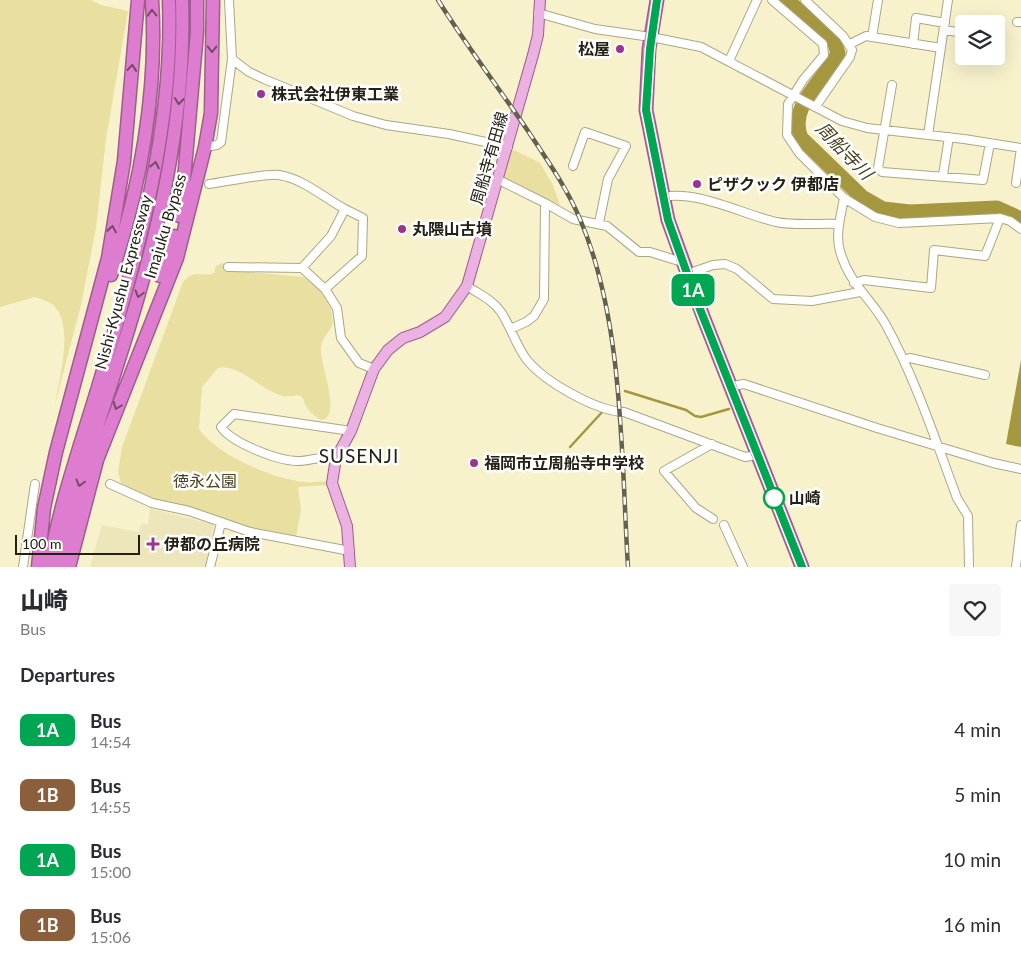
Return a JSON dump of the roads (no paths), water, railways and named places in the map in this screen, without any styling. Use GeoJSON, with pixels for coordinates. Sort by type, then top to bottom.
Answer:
{"type":"FeatureCollection","features":[{"type":"Feature","properties":{"kind":"highway"},"geometry":{"type":"LineString","coordinates":[[38,567],[44,508],[56,452],[108,258],[124,161],[138,0]]}},
{"type":"Feature","properties":{"kind":"highway"},"geometry":{"type":"LineString","coordinates":[[80,368],[118,253],[134,190],[144,136],[149,88],[152,52],[152,0]]}},
{"type":"Feature","properties":{"kind":"highway","name":"Nishi-Kyushu Expressway"},"geometry":{"type":"LineString","coordinates":[[49,567],[70,480],[105,365],[155,166],[166,88],[168,0]]}},
{"type":"Feature","properties":{"kind":"highway","name":"Nishi-Kyushu Expressway"},"geometry":{"type":"LineString","coordinates":[[60,567],[80,481],[121,354],[154,241],[180,95],[182,0]]}},
{"type":"Feature","properties":{"kind":"highway"},"geometry":{"type":"LineString","coordinates":[[125,386],[130,350],[160,279],[173,239],[182,202],[197,32],[197,0]]}},
{"type":"Feature","properties":{"kind":"highway","name":"Imajuku Bypass"},"geometry":{"type":"LineString","coordinates":[[69,567],[97,460],[176,258],[205,147],[211,113],[213,0]]}},
{"type":"Feature","properties":{"kind":"highway"},"geometry":{"type":"LineString","coordinates":[[657,0],[651,37],[646,110],[663,197],[682,262],[802,567]]}},
{"type":"Feature","properties":{"kind":"main road","name":"周船寺有田線"},"geometry":{"type":"LineString","coordinates":[[350,567],[347,526],[332,482],[336,458],[351,431],[374,369],[388,350],[403,338],[420,332],[445,317],[467,286],[499,180],[538,35],[540,0]]}},
{"type":"Feature","properties":{"kind":"street"},"geometry":{"type":"LineString","coordinates":[[205,147],[217,145],[221,142],[232,59],[229,0]]}},
{"type":"Feature","properties":{"kind":"street"},"geometry":{"type":"LineString","coordinates":[[729,60],[757,0]]}},
{"type":"Feature","properties":{"kind":"street"},"geometry":{"type":"LineString","coordinates":[[772,0],[823,44],[824,55],[793,94],[788,104],[787,135],[800,153],[844,198],[875,217],[899,224],[1000,218],[1010,221],[1021,230]]}},
{"type":"Feature","properties":{"kind":"street"},"geometry":{"type":"LineString","coordinates":[[805,0],[850,44],[852,50],[850,57],[816,106]]}},
{"type":"Feature","properties":{"kind":"street"},"geometry":{"type":"LineString","coordinates":[[872,37],[878,0]]}},
{"type":"Feature","properties":{"kind":"street"},"geometry":{"type":"LineString","coordinates":[[928,135],[948,0]]}},
{"type":"Feature","properties":{"kind":"street"},"geometry":{"type":"LineString","coordinates":[[538,14],[595,29],[701,47],[729,60],[842,121],[867,128],[949,137],[1021,148],[1016,183]]}},
{"type":"Feature","properties":{"kind":"street"},"geometry":{"type":"LineString","coordinates":[[912,44],[916,18],[955,30]]}},
{"type":"Feature","properties":{"kind":"street"},"geometry":{"type":"LineString","coordinates":[[850,44],[866,36],[941,48]]}},
{"type":"Feature","properties":{"kind":"street"},"geometry":{"type":"LineString","coordinates":[[232,59],[249,72],[353,116],[386,125],[450,134],[508,147]]}},
{"type":"Feature","properties":{"kind":"street"},"geometry":{"type":"LineString","coordinates":[[892,85],[878,168],[882,172],[942,178],[943,175],[983,180],[990,143]]}},
{"type":"Feature","properties":{"kind":"street"},"geometry":{"type":"LineString","coordinates":[[573,166],[585,132],[626,146],[608,179],[599,223]]}},
{"type":"Feature","properties":{"kind":"street"},"geometry":{"type":"LineString","coordinates":[[943,175],[949,137]]}},
{"type":"Feature","properties":{"kind":"street"},"geometry":{"type":"LineString","coordinates":[[209,184],[279,175],[316,190],[323,197],[362,218],[362,256],[325,289]]}},
{"type":"Feature","properties":{"kind":"street"},"geometry":{"type":"LineString","coordinates":[[499,180],[573,219],[607,226],[639,252],[650,252],[682,262]]}},
{"type":"Feature","properties":{"kind":"street"},"geometry":{"type":"LineString","coordinates":[[663,197],[676,194],[716,203],[778,222],[839,224]]}},
{"type":"Feature","properties":{"kind":"street"},"geometry":{"type":"LineString","coordinates":[[844,198],[839,224],[839,249],[854,283],[885,322],[904,360],[957,498],[968,516],[969,567]]}},
{"type":"Feature","properties":{"kind":"street"},"geometry":{"type":"LineString","coordinates":[[510,329],[534,316],[544,299],[545,203]]}},
{"type":"Feature","properties":{"kind":"street"},"geometry":{"type":"LineString","coordinates":[[302,268],[331,236],[345,209]]}},
{"type":"Feature","properties":{"kind":"street"},"geometry":{"type":"LineString","coordinates":[[854,283],[864,280],[931,288],[934,250],[985,256],[1000,218]]}},
{"type":"Feature","properties":{"kind":"street"},"geometry":{"type":"LineString","coordinates":[[687,274],[713,265],[725,264],[737,269],[773,299],[812,301],[860,292]]}},
{"type":"Feature","properties":{"kind":"street"},"geometry":{"type":"LineString","coordinates":[[228,267],[302,268],[325,289],[337,308],[341,338],[359,364],[374,369]]}},
{"type":"Feature","properties":{"kind":"street"},"geometry":{"type":"LineString","coordinates":[[467,286],[489,300],[501,312],[527,360],[554,383],[613,412],[624,412],[745,456],[757,455]]}},
{"type":"Feature","properties":{"kind":"street"},"geometry":{"type":"LineString","coordinates":[[904,360],[910,358],[985,375]]}},
{"type":"Feature","properties":{"kind":"street"},"geometry":{"type":"LineString","coordinates":[[732,386],[744,384],[877,428],[937,444],[993,463],[1021,469]]}},
{"type":"Feature","properties":{"kind":"street"},"geometry":{"type":"LineString","coordinates":[[336,458],[317,457],[299,461],[274,457],[227,435],[222,427],[234,414],[351,431]]}},
{"type":"Feature","properties":{"kind":"street"},"geometry":{"type":"LineString","coordinates":[[712,444],[664,471],[696,508],[713,519]]}},
{"type":"Feature","properties":{"kind":"street"},"geometry":{"type":"LineString","coordinates":[[23,567],[35,484]]}},
{"type":"Feature","properties":{"kind":"street"},"geometry":{"type":"LineString","coordinates":[[110,484],[152,503],[189,512],[250,532],[350,551]]}},
{"type":"Feature","properties":{"kind":"street"},"geometry":{"type":"LineString","coordinates":[[210,567],[221,523]]}},
{"type":"Feature","properties":{"kind":"street"},"geometry":{"type":"LineString","coordinates":[[1016,567],[1021,525]]}},
{"type":"Feature","properties":{"kind":"street"},"geometry":{"type":"LineString","coordinates":[[724,526],[743,567]]}},
{"type":"Feature","properties":{"kind":"waterway","name":"周船寺川"},"geometry":{"type":"LineString","coordinates":[[787,0],[834,41],[838,53],[803,104],[798,126],[801,138],[862,197],[883,209],[910,212],[997,208],[1021,219]]}},
{"type":"Feature","properties":{"kind":"waterway"},"geometry":{"type":"LineString","coordinates":[[625,391],[686,410],[695,416],[701,417],[729,409]]}},
{"type":"Feature","properties":{"kind":"waterway"},"geometry":{"type":"LineString","coordinates":[[570,447],[604,410]]}},
{"type":"Feature","properties":{"kind":"railway"},"geometry":{"type":"LineString","coordinates":[[438,0],[556,174],[580,219],[594,259],[605,301],[613,345],[618,390],[628,567]]}},
{"type":"Feature","properties":{"kind":"place","name":"松屋"},"geometry":{"type":"Point","coordinates":[620,49]}},
{"type":"Feature","properties":{"kind":"place","name":"株式会社伊東工業"},"geometry":{"type":"Point","coordinates":[261,94]}},
{"type":"Feature","properties":{"kind":"place","name":"ピザクック 伊都店"},"geometry":{"type":"Point","coordinates":[697,184]}},
{"type":"Feature","properties":{"kind":"place","name":"丸隈山古墳"},"geometry":{"type":"Point","coordinates":[402,229]}},
{"type":"Feature","properties":{"kind":"place","name":"福岡市立周船寺中学校"},"geometry":{"type":"Point","coordinates":[474,463]}},
{"type":"Feature","properties":{"kind":"place","name":"山崎"},"geometry":{"type":"Point","coordinates":[774,498]}},
{"type":"Feature","properties":{"kind":"place","name":"伊都の丘病院"},"geometry":{"type":"Point","coordinates":[153,544]}},
{"type":"Feature","properties":{"kind":"district","name":"SUSENJI"},"geometry":{"type":"Point","coordinates":[359,456]}},
{"type":"Feature","properties":{"kind":"park label","name":"徳永公園"},"geometry":{"type":"Point","coordinates":[205,481]}}]}
